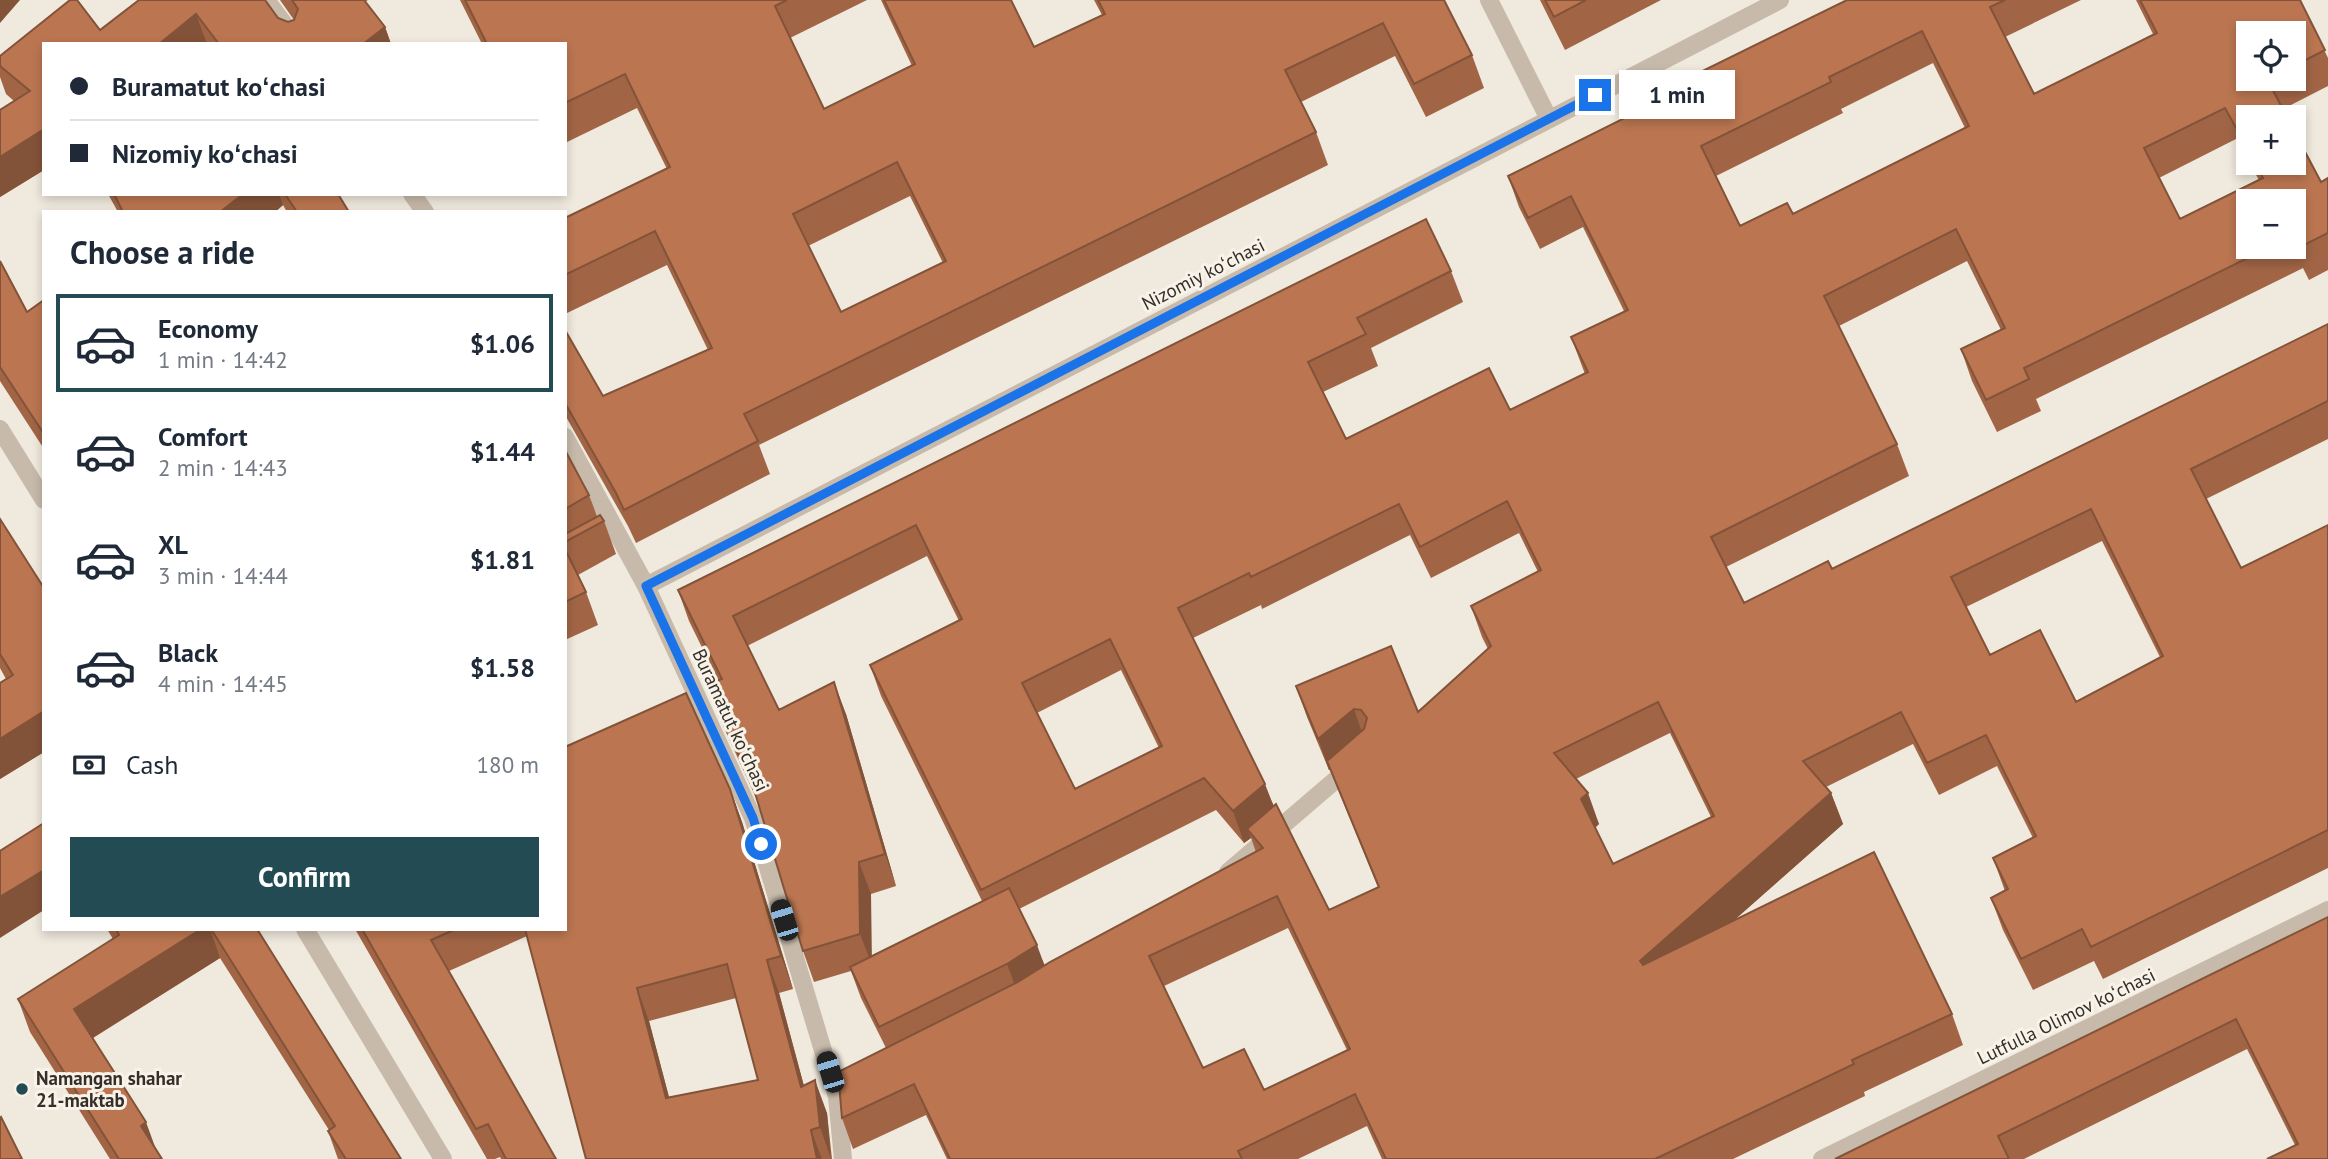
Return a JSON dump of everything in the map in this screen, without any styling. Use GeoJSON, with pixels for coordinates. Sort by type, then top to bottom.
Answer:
{"type":"FeatureCollection","features":[{"type":"Feature","properties":{"kind":"street"},"geometry":{"type":"LineString","coordinates":[[267,0],[298,42]]}},
{"type":"Feature","properties":{"kind":"street"},"geometry":{"type":"LineString","coordinates":[[1489,0],[1549,119]]}},
{"type":"Feature","properties":{"kind":"street","name":"Nizomiy koʻchasi"},"geometry":{"type":"LineString","coordinates":[[646,586],[1780,0]]}},
{"type":"Feature","properties":{"kind":"street"},"geometry":{"type":"LineString","coordinates":[[0,429],[42,497]]}},
{"type":"Feature","properties":{"kind":"street","name":"Buramatut koʻchasi"},"geometry":{"type":"LineString","coordinates":[[567,441],[646,586],[753,818],[844,1094],[843,1159]]}},
{"type":"Feature","properties":{"kind":"street"},"geometry":{"type":"LineString","coordinates":[[597,544],[618,531]]}},
{"type":"Feature","properties":{"kind":"street"},"geometry":{"type":"LineString","coordinates":[[1213,885],[1368,752]]}},
{"type":"Feature","properties":{"kind":"street","name":"Lutfulla Olimov koʻchasi"},"geometry":{"type":"LineString","coordinates":[[1822,1159],[2328,910]]}},
{"type":"Feature","properties":{"kind":"street"},"geometry":{"type":"LineString","coordinates":[[306,931],[443,1159]]}},
{"type":"Feature","properties":{"kind":"building"},"geometry":{"type":"Polygon","coordinates":[[[70,0],[77,0],[100,30],[139,0],[265,0],[278,18],[288,22],[294,20],[298,9],[292,0],[364,0],[385,27],[366,42],[217,42],[196,14],[161,42],[42,42],[42,130],[0,157],[0,110],[30,91],[0,66],[0,56],[70,0]]]}},
{"type":"Feature","properties":{"kind":"building"},"geometry":{"type":"Polygon","coordinates":[[[465,0],[787,0],[775,6],[824,109],[915,64],[884,0],[1011,0],[1034,47],[1105,14],[1098,0],[1444,0],[1472,55],[1414,84],[1383,23],[1285,70],[1316,132],[744,414],[758,441],[624,510],[567,407],[567,333],[603,396],[712,348],[655,231],[567,274],[567,217],[670,167],[625,74],[567,102],[567,42],[486,42],[465,0]],[[897,162],[793,214],[841,312],[946,261],[897,162]]]}},
{"type":"Feature","properties":{"kind":"building"},"geometry":{"type":"Polygon","coordinates":[[[1545,0],[1586,0],[1554,17],[1545,0]]]}},
{"type":"Feature","properties":{"kind":"building"},"geometry":{"type":"Polygon","coordinates":[[[1847,0],[2005,0],[1990,7],[2034,94],[2157,33],[2140,0],[2300,0],[2325,50],[2306,60],[2306,21],[2236,21],[2236,91],[2273,91],[2281,105],[2236,105],[2236,128],[2225,108],[2144,148],[2180,219],[2236,191],[2236,259],[2246,259],[2024,368],[2029,379],[1986,400],[1961,349],[2005,328],[1956,229],[1824,296],[1897,444],[1711,537],[1744,603],[1828,561],[1832,569],[2328,324],[2328,401],[2191,469],[2241,568],[2328,525],[2328,830],[2091,947],[2082,929],[2021,959],[1991,898],[2008,889],[1993,858],[2036,836],[1986,735],[1927,763],[1901,712],[1803,761],[1831,793],[1640,961],[1643,965],[1874,852],[1952,1014],[1852,1060],[1854,1064],[1655,1159],[1386,1159],[1355,1094],[1238,1151],[1242,1159],[950,1159],[914,1084],[842,1118],[838,1072],[1018,982],[1050,962],[1263,848],[1247,829],[1276,804],[1329,910],[1379,887],[1327,761],[1364,729],[1367,718],[1361,710],[1354,709],[1318,739],[1296,686],[1391,646],[1418,712],[1491,646],[1471,606],[1541,570],[1507,501],[1420,547],[1399,504],[1251,577],[1249,573],[1178,608],[1265,784],[1233,811],[1204,778],[981,890],[870,665],[962,619],[916,525],[733,616],[779,710],[834,682],[885,854],[859,862],[860,934],[803,951],[752,783],[707,685],[722,679],[678,590],[1426,219],[1451,271],[1357,318],[1366,334],[1308,362],[1346,439],[1489,368],[1510,410],[1588,372],[1571,337],[1628,310],[1571,196],[1528,218],[1508,176],[1675,93],[1672,86],[1847,0]],[[1922,31],[1829,77],[1831,82],[1701,146],[1740,226],[1787,203],[1793,214],[1969,126],[1922,31]],[[2091,509],[1951,577],[1990,655],[2040,630],[2076,702],[2163,656],[2091,509]],[[1110,639],[1022,683],[1075,789],[1162,746],[1110,639]],[[1658,702],[1554,753],[1588,793],[1581,799],[1613,864],[1714,816],[1658,702]],[[1277,896],[1149,956],[1203,1068],[1244,1049],[1264,1090],[1350,1049],[1277,896]]]}},
{"type":"Feature","properties":{"kind":"building"},"geometry":{"type":"Polygon","coordinates":[[[2306,154],[2321,182],[2328,178],[2328,233],[2306,244],[2306,189],[2241,189],[2263,178],[2261,175],[2306,175],[2306,154]]]}},
{"type":"Feature","properties":{"kind":"building"},"geometry":{"type":"Polygon","coordinates":[[[115,196],[240,196],[223,210],[122,210],[115,196]]]}},
{"type":"Feature","properties":{"kind":"building"},"geometry":{"type":"Polygon","coordinates":[[[286,196],[339,196],[348,210],[296,210],[286,196]]]}},
{"type":"Feature","properties":{"kind":"building"},"geometry":{"type":"Polygon","coordinates":[[[0,261],[27,312],[42,301],[42,431],[0,367],[0,261]]]}},
{"type":"Feature","properties":{"kind":"building"},"geometry":{"type":"Polygon","coordinates":[[[567,454],[589,495],[567,508],[567,454]]]}},
{"type":"Feature","properties":{"kind":"building"},"geometry":{"type":"Polygon","coordinates":[[[600,515],[604,521],[567,541],[567,533],[600,515]]]}},
{"type":"Feature","properties":{"kind":"building"},"geometry":{"type":"Polygon","coordinates":[[[0,519],[42,585],[42,712],[0,739],[0,683],[13,675],[0,654],[0,519]]]}},
{"type":"Feature","properties":{"kind":"building"},"geometry":{"type":"Polygon","coordinates":[[[567,553],[586,592],[567,601],[567,553]]]}},
{"type":"Feature","properties":{"kind":"building"},"geometry":{"type":"Polygon","coordinates":[[[686,693],[730,789],[781,956],[767,960],[801,1087],[815,1080],[820,1127],[811,1130],[817,1159],[586,1159],[526,931],[567,931],[567,746],[686,693]],[[727,964],[637,988],[666,1098],[758,1080],[727,964]]]}},
{"type":"Feature","properties":{"kind":"building"},"geometry":{"type":"Polygon","coordinates":[[[42,824],[42,871],[0,897],[0,851],[42,824]]]}},
{"type":"Feature","properties":{"kind":"building"},"geometry":{"type":"Polygon","coordinates":[[[1009,888],[1037,945],[1007,964],[879,1027],[850,967],[1009,888]]]}},
{"type":"Feature","properties":{"kind":"building"},"geometry":{"type":"Polygon","coordinates":[[[2328,917],[2328,1159],[2267,1159],[2298,1144],[2236,1019],[1998,1136],[2009,1159],[1835,1159],[2328,917]]]}},
{"type":"Feature","properties":{"kind":"building"},"geometry":{"type":"Polygon","coordinates":[[[117,931],[198,931],[74,1009],[146,1122],[141,1126],[162,1159],[119,1159],[18,999],[119,935],[117,931]]]}},
{"type":"Feature","properties":{"kind":"building"},"geometry":{"type":"Polygon","coordinates":[[[212,931],[258,931],[401,1159],[346,1159],[328,1131],[335,1126],[212,931]]]}},
{"type":"Feature","properties":{"kind":"building"},"geometry":{"type":"Polygon","coordinates":[[[363,931],[451,931],[431,940],[556,1159],[506,1159],[488,1124],[476,1129],[363,931]]]}},
{"type":"Feature","properties":{"kind":"building"},"geometry":{"type":"Polygon","coordinates":[[[1,1117],[22,1159],[0,1159],[1,1117]]]}},
{"type":"Feature","properties":{"kind":"place","name":"Namangan shahar 21-maktab"},"geometry":{"type":"Point","coordinates":[22,1089]}},
{"type":"Feature","properties":{"kind":"route"},"geometry":{"type":"LineString","coordinates":[[761,844],[753,818],[646,586],[1595,95]]}}]}
